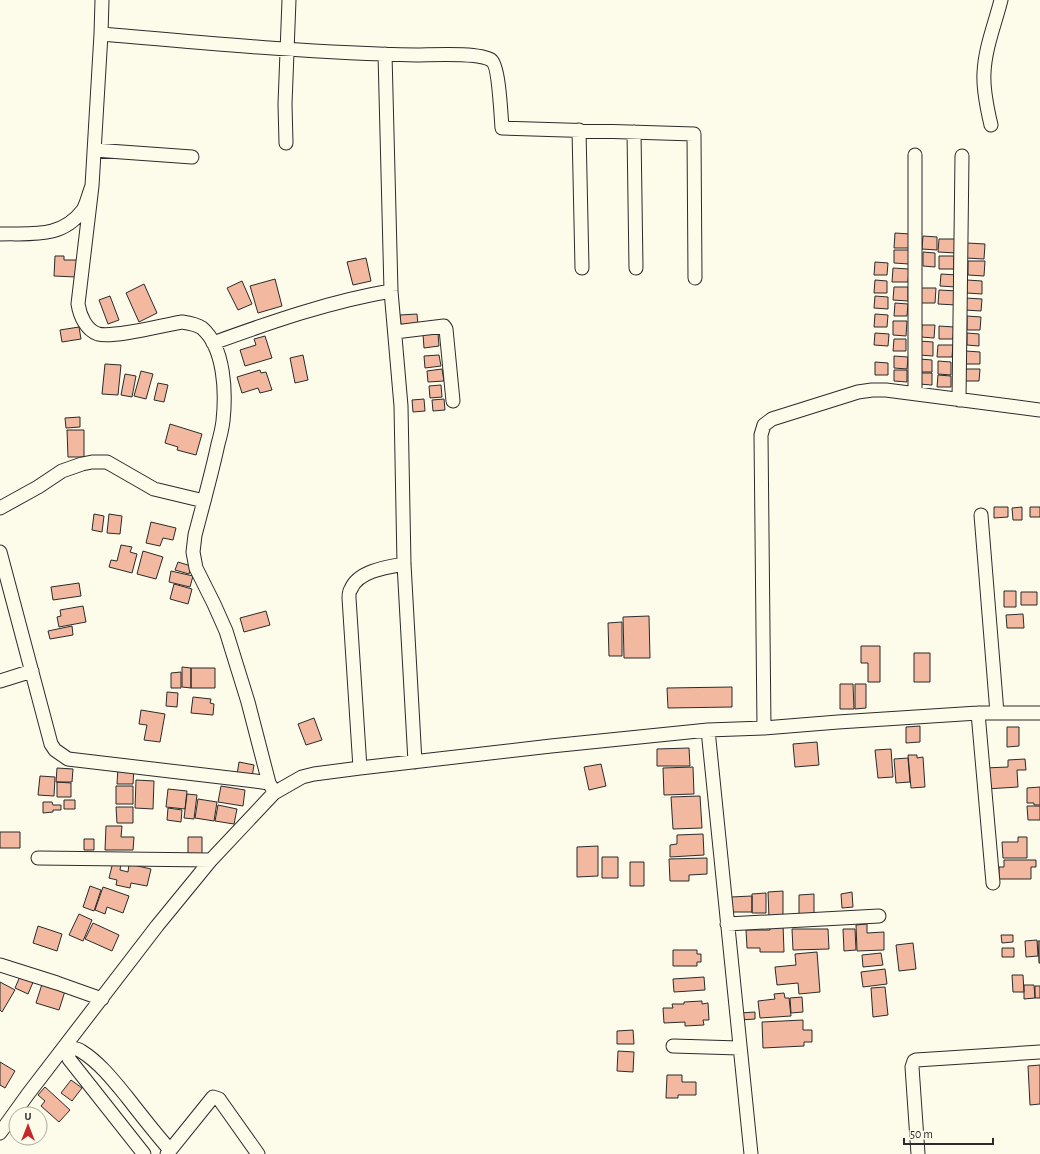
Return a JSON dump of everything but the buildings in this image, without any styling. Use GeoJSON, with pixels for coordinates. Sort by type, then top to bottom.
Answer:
{"type":"FeatureCollection","features":[{"type":"Feature","properties":{"kind":"street"},"geometry":{"type":"LineString","coordinates":[[102,0],[102,34],[92,186],[78,304],[84,322],[92,331],[99,334],[124,333],[182,322],[190,323],[202,329],[213,343],[222,369],[223,421],[204,501],[194,534],[193,552],[196,568],[226,631],[272,788]]}},
{"type":"Feature","properties":{"kind":"street"},"geometry":{"type":"LineString","coordinates":[[286,143],[285,104],[289,0]]}},
{"type":"Feature","properties":{"kind":"street"},"geometry":{"type":"LineString","coordinates":[[991,125],[985,97],[984,73],[987,53],[1001,0]]}},
{"type":"Feature","properties":{"kind":"street"},"geometry":{"type":"LineString","coordinates":[[102,34],[385,54],[471,55],[486,58],[495,64],[498,79],[502,128],[694,134],[695,278]]}},
{"type":"Feature","properties":{"kind":"street"},"geometry":{"type":"LineString","coordinates":[[385,54],[391,291],[401,406],[404,564],[415,762]]}},
{"type":"Feature","properties":{"kind":"street"},"geometry":{"type":"LineString","coordinates":[[579,130],[582,268]]}},
{"type":"Feature","properties":{"kind":"street"},"geometry":{"type":"LineString","coordinates":[[634,132],[636,268]]}},
{"type":"Feature","properties":{"kind":"street"},"geometry":{"type":"LineString","coordinates":[[94,150],[192,157]]}},
{"type":"Feature","properties":{"kind":"street"},"geometry":{"type":"LineString","coordinates":[[915,155],[915,394]]}},
{"type":"Feature","properties":{"kind":"street"},"geometry":{"type":"LineString","coordinates":[[959,400],[962,156]]}},
{"type":"Feature","properties":{"kind":"street"},"geometry":{"type":"LineString","coordinates":[[0,234],[46,233],[60,230],[68,225],[84,209],[92,186]]}},
{"type":"Feature","properties":{"kind":"street"},"geometry":{"type":"LineString","coordinates":[[213,343],[293,316],[367,295],[391,291]]}},
{"type":"Feature","properties":{"kind":"street"},"geometry":{"type":"LineString","coordinates":[[395,332],[444,326],[446,329],[453,400]]}},
{"type":"Feature","properties":{"kind":"street"},"geometry":{"type":"LineString","coordinates":[[764,728],[761,435],[764,425],[772,419],[865,390],[886,390],[1040,410]]}},
{"type":"Feature","properties":{"kind":"street"},"geometry":{"type":"LineString","coordinates":[[0,508],[38,487],[62,471],[92,462],[107,462],[154,490],[204,501]]}},
{"type":"Feature","properties":{"kind":"street"},"geometry":{"type":"LineString","coordinates":[[981,515],[997,713]]}},
{"type":"Feature","properties":{"kind":"street"},"geometry":{"type":"LineString","coordinates":[[0,552],[51,744],[55,750],[68,759],[272,788],[314,774],[551,746],[708,730],[764,728],[978,713],[1040,713]]}},
{"type":"Feature","properties":{"kind":"street"},"geometry":{"type":"LineString","coordinates":[[360,768],[349,598],[350,589],[355,582],[365,574],[379,569],[404,564]]}},
{"type":"Feature","properties":{"kind":"street"},"geometry":{"type":"LineString","coordinates":[[0,681],[32,671]]}},
{"type":"Feature","properties":{"kind":"street"},"geometry":{"type":"LineString","coordinates":[[978,713],[993,883]]}},
{"type":"Feature","properties":{"kind":"street"},"geometry":{"type":"LineString","coordinates":[[708,730],[750,1154]]}},
{"type":"Feature","properties":{"kind":"street"},"geometry":{"type":"LineString","coordinates":[[0,1133],[66,1048],[157,926],[272,788]]}},
{"type":"Feature","properties":{"kind":"street"},"geometry":{"type":"LineString","coordinates":[[38,858],[211,860]]}},
{"type":"Feature","properties":{"kind":"street"},"geometry":{"type":"LineString","coordinates":[[727,924],[879,916]]}},
{"type":"Feature","properties":{"kind":"street"},"geometry":{"type":"LineString","coordinates":[[0,965],[102,999]]}},
{"type":"Feature","properties":{"kind":"street"},"geometry":{"type":"LineString","coordinates":[[673,1046],[740,1048]]}},
{"type":"Feature","properties":{"kind":"street"},"geometry":{"type":"LineString","coordinates":[[66,1048],[81,1050],[100,1067],[113,1081],[168,1152],[213,1097],[219,1099],[254,1152]]}},
{"type":"Feature","properties":{"kind":"street"},"geometry":{"type":"LineString","coordinates":[[66,1048],[69,1059],[144,1154]]}},
{"type":"Feature","properties":{"kind":"street"},"geometry":{"type":"LineString","coordinates":[[918,1154],[912,1067],[914,1061],[1040,1052]]}},
{"type":"Feature","properties":{"kind":"street"},"geometry":{"type":"LineString","coordinates":[[88,1082],[100,1067]]}}]}
